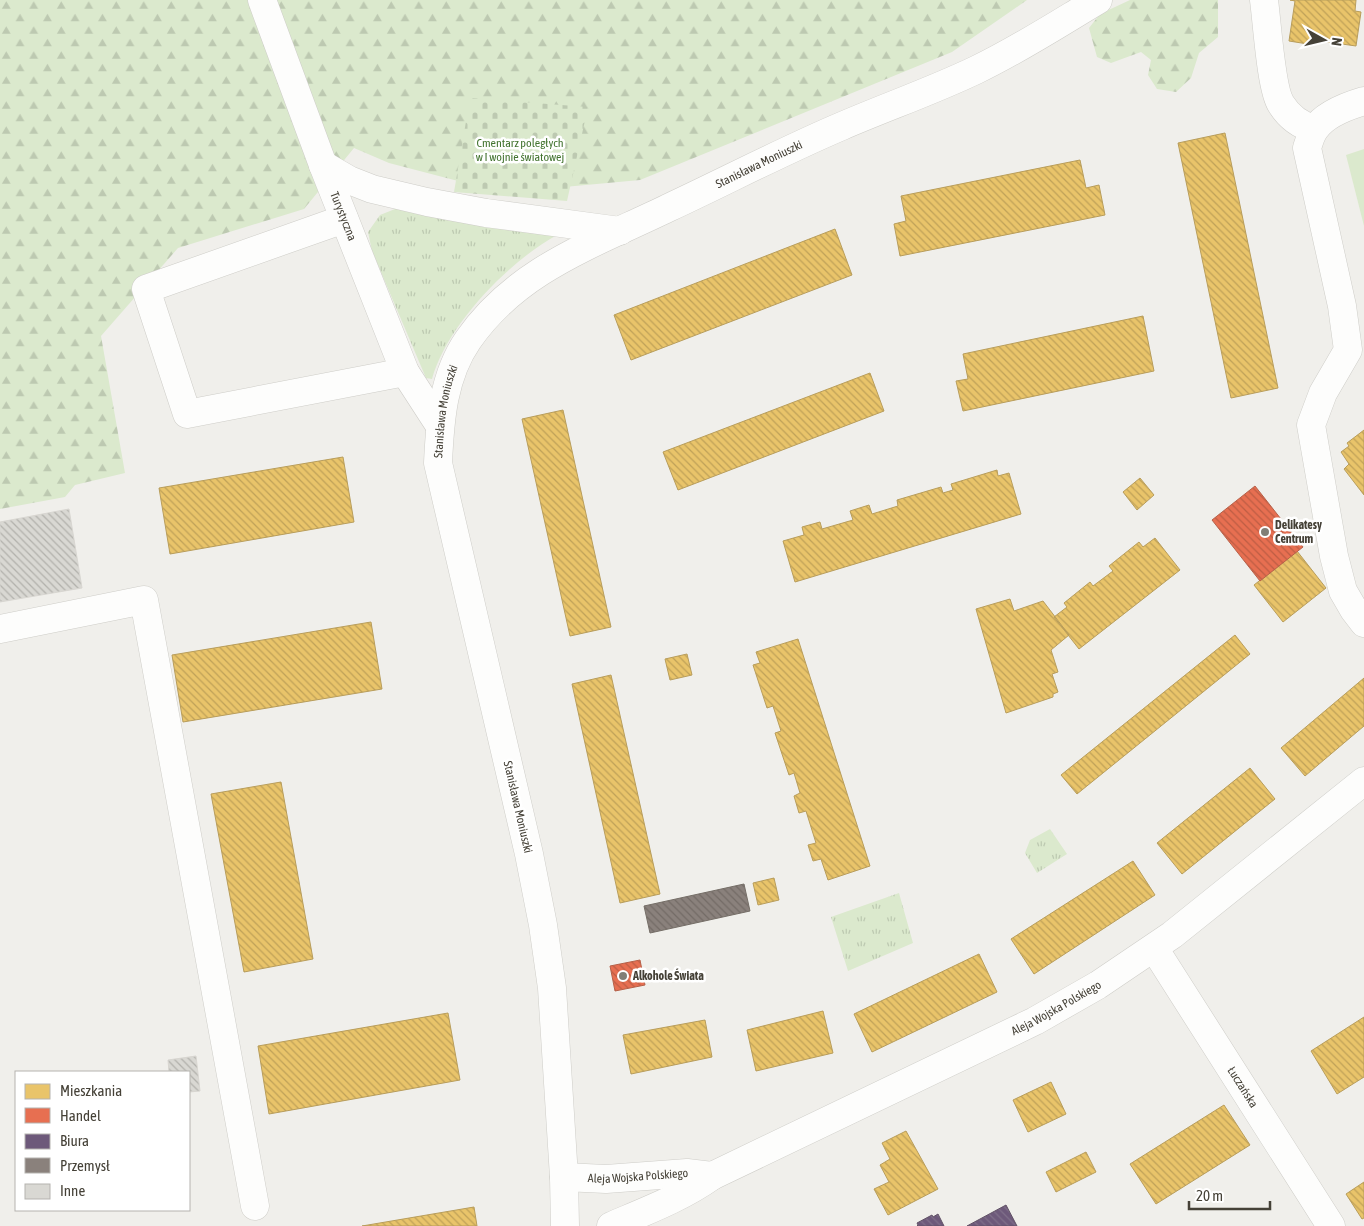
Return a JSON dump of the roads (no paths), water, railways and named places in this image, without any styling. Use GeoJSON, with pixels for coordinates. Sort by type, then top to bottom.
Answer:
{"type":"FeatureCollection","features":[{"type":"Feature","properties":{"kind":"street","name":"Turystyczna"},"geometry":{"type":"LineString","coordinates":[[262,0],[323,165],[405,372],[440,426]]}},
{"type":"Feature","properties":{"kind":"street","name":"Stanisława Moniuszki"},"geometry":{"type":"LineString","coordinates":[[565,1226],[564,1177],[552,988],[543,925],[529,854],[438,463],[444,398],[453,367],[468,340],[489,314],[509,294],[526,280],[576,250],[840,127],[976,70],[1016,49],[1098,0]]}},
{"type":"Feature","properties":{"kind":"street"},"geometry":{"type":"LineString","coordinates":[[1264,0],[1274,80],[1280,103],[1292,118],[1304,126],[1314,129]]}},
{"type":"Feature","properties":{"kind":"street"},"geometry":{"type":"LineString","coordinates":[[1364,101],[1340,110],[1325,119],[1314,129],[1307,148],[1342,306],[1348,350],[1323,393],[1311,425],[1336,565],[1343,591],[1364,623]]}},
{"type":"Feature","properties":{"kind":"street"},"geometry":{"type":"LineString","coordinates":[[323,165],[349,180],[372,189],[427,202],[486,213],[620,231]]}},
{"type":"Feature","properties":{"kind":"street"},"geometry":{"type":"LineString","coordinates":[[344,219],[146,289],[187,414],[405,372]]}},
{"type":"Feature","properties":{"kind":"street"},"geometry":{"type":"LineString","coordinates":[[0,629],[144,600],[255,1206]]}},
{"type":"Feature","properties":{"kind":"street","name":"Aleja Wojska Polskiego"},"geometry":{"type":"LineString","coordinates":[[611,1226],[661,1205],[692,1190],[712,1176],[1035,1021],[1098,985],[1172,935],[1364,781]]}},
{"type":"Feature","properties":{"kind":"street","name":"Łuczańska"},"geometry":{"type":"LineString","coordinates":[[1154,948],[1331,1226]]}},
{"type":"Feature","properties":{"kind":"street","name":"Aleja Wojska Polskiego"},"geometry":{"type":"LineString","coordinates":[[564,1177],[606,1178],[687,1174],[712,1176]]}},
{"type":"Feature","properties":{"kind":"place","name":"Delikatesy Centrum"},"geometry":{"type":"Point","coordinates":[1265,532]}},
{"type":"Feature","properties":{"kind":"place","name":"Alkohole Świata"},"geometry":{"type":"Point","coordinates":[623,976]}},
{"type":"Feature","properties":{"kind":"park label","name":"Cmentarz poległych w I wojnie światowej"},"geometry":{"type":"Point","coordinates":[520,150]}}]}
